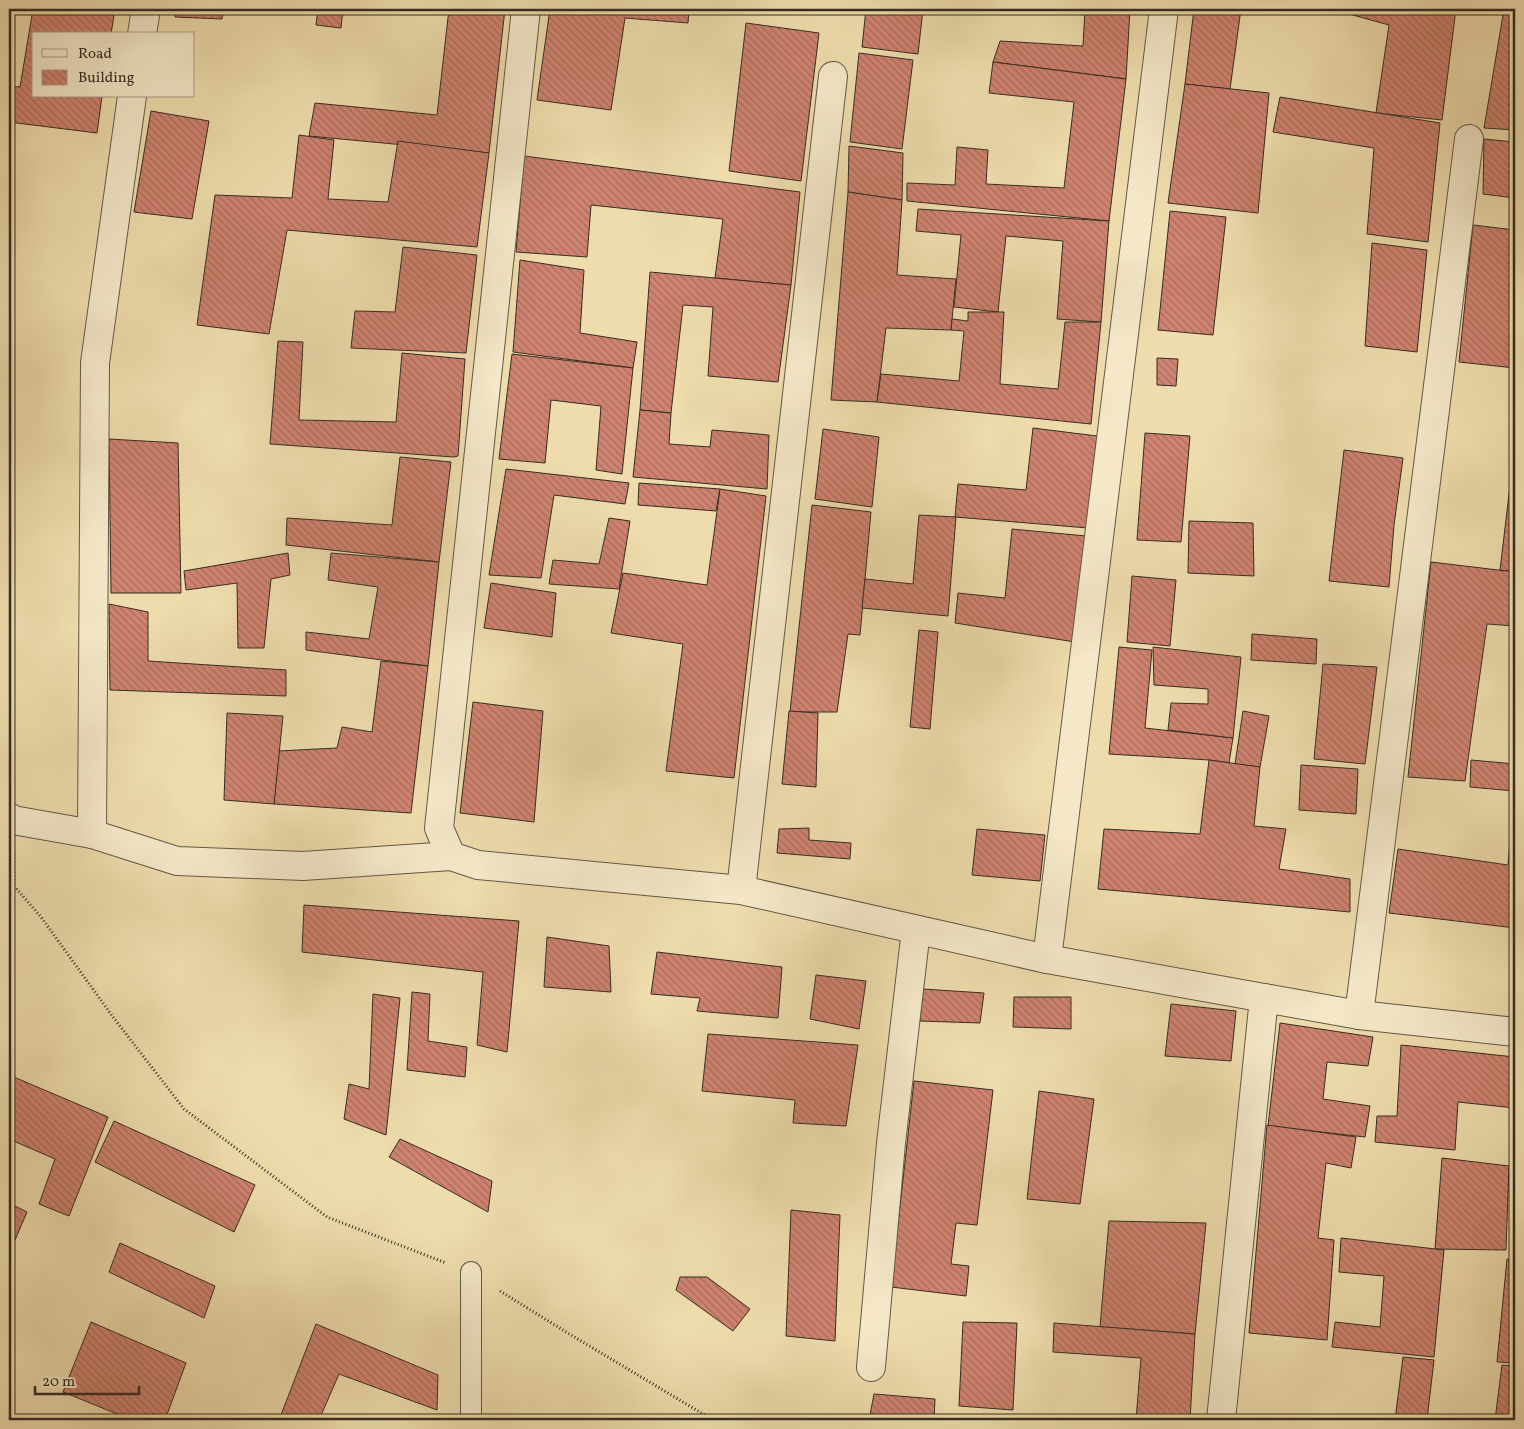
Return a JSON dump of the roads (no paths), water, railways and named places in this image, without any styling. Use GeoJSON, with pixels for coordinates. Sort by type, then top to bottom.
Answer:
{"type":"FeatureCollection","features":[{"type":"Feature","properties":{"kind":"street"},"geometry":{"type":"LineString","coordinates":[[142,32],[146,9]]}},
{"type":"Feature","properties":{"kind":"street"},"geometry":{"type":"LineString","coordinates":[[451,856],[439,828],[526,9]]}},
{"type":"Feature","properties":{"kind":"street"},"geometry":{"type":"LineString","coordinates":[[1047,959],[1164,9]]}},
{"type":"Feature","properties":{"kind":"street"},"geometry":{"type":"LineString","coordinates":[[741,890],[833,76]]}},
{"type":"Feature","properties":{"kind":"street"},"geometry":{"type":"LineString","coordinates":[[92,834],[95,363],[132,98]]}},
{"type":"Feature","properties":{"kind":"street"},"geometry":{"type":"LineString","coordinates":[[1359,1015],[1469,139]]}},
{"type":"Feature","properties":{"kind":"street"},"geometry":{"type":"LineString","coordinates":[[11,818],[92,834],[177,861],[303,866],[451,856],[478,865],[741,890],[1047,959],[1359,1015],[1515,1032]]}},
{"type":"Feature","properties":{"kind":"street"},"geometry":{"type":"LineString","coordinates":[[871,1367],[891,1143],[916,930]]}},
{"type":"Feature","properties":{"kind":"street"},"geometry":{"type":"LineString","coordinates":[[1221,1420],[1264,998]]}},
{"type":"Feature","properties":{"kind":"lane"},"geometry":{"type":"LineString","coordinates":[[471,1272],[471,1420]]}}]}
